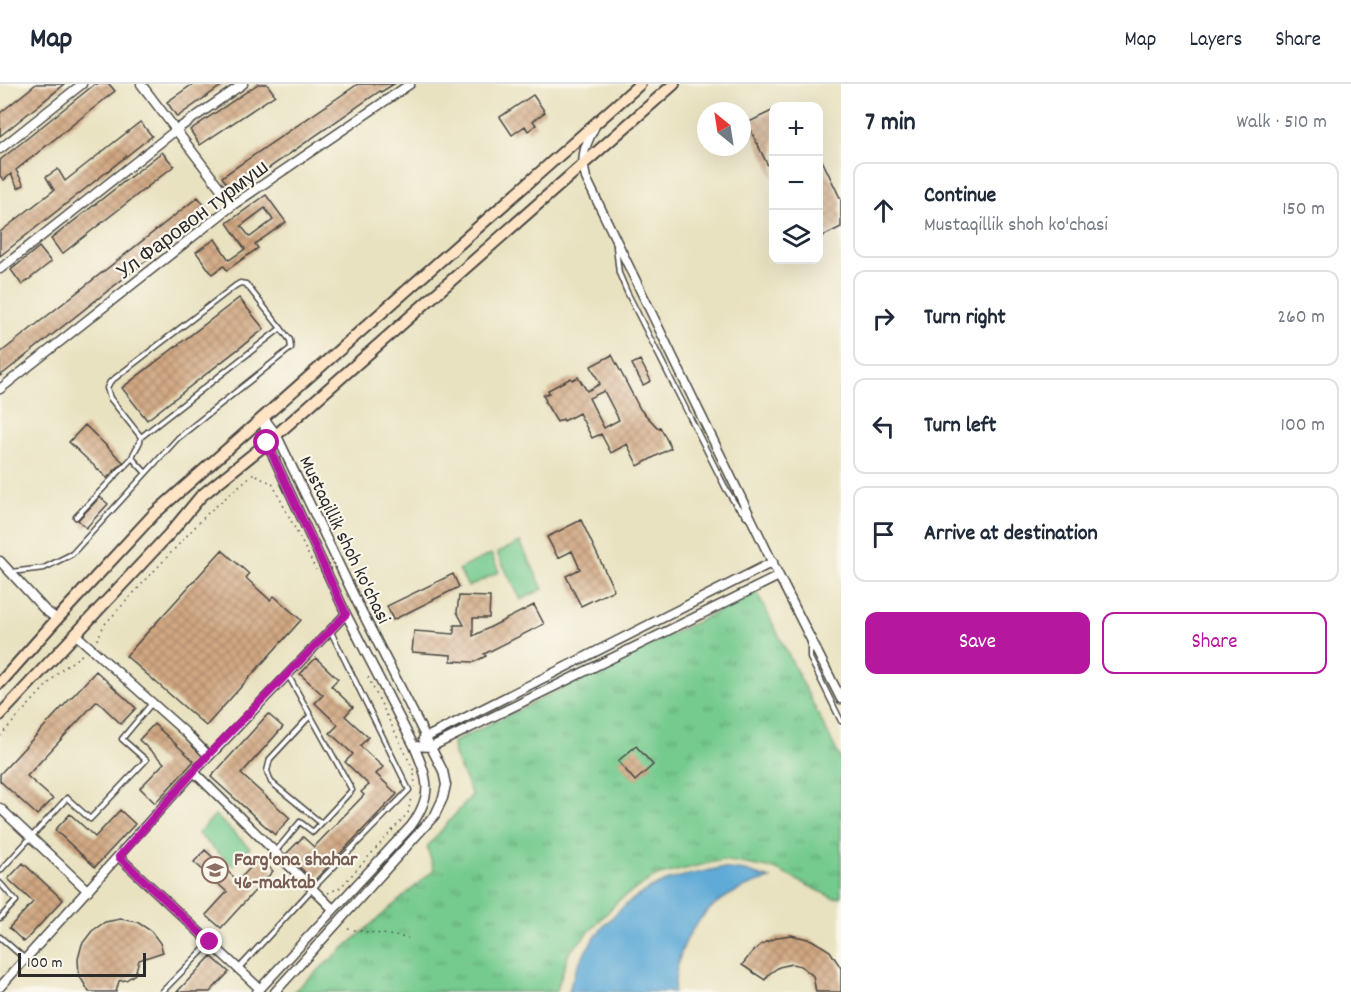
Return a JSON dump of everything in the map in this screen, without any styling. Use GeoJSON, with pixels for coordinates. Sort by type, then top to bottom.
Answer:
{"type":"FeatureCollection","features":[{"type":"Feature","properties":{"kind":"street"},"geometry":{"type":"LineString","coordinates":[[0,148],[82,84]]}},
{"type":"Feature","properties":{"kind":"street"},"geometry":{"type":"LineString","coordinates":[[141,84],[233,205]]}},
{"type":"Feature","properties":{"kind":"street"},"geometry":{"type":"LineString","coordinates":[[0,269],[176,130],[243,84]]}},
{"type":"Feature","properties":{"kind":"street","name":"Ул Фаровон турмуш"},"geometry":{"type":"LineString","coordinates":[[0,389],[233,205],[410,84]]}},
{"type":"Feature","properties":{"kind":"street"},"geometry":{"type":"LineString","coordinates":[[0,683],[154,514],[640,84]]}},
{"type":"Feature","properties":{"kind":"street"},"geometry":{"type":"LineString","coordinates":[[0,715],[172,531],[201,496],[267,443],[674,84]]}},
{"type":"Feature","properties":{"kind":"street"},"geometry":{"type":"LineString","coordinates":[[595,125],[583,151],[586,178],[841,699]]}},
{"type":"Feature","properties":{"kind":"street","name":"Mustaqillik shoh ko'chasi"},"geometry":{"type":"LineString","coordinates":[[262,417],[276,434],[358,604],[432,747],[443,771],[446,785],[435,815],[275,992]]}},
{"type":"Feature","properties":{"kind":"street","name":"Mustaqillik shoh ko'chasi"},"geometry":{"type":"LineString","coordinates":[[258,990],[411,826],[423,808],[427,792],[423,767],[414,746],[346,614],[267,443],[262,417]]}},
{"type":"Feature","properties":{"kind":"street"},"geometry":{"type":"LineString","coordinates":[[231,445],[240,452],[241,460],[238,467]]}},
{"type":"Feature","properties":{"kind":"street"},"geometry":{"type":"LineString","coordinates":[[0,561],[45,610],[57,619]]}},
{"type":"Feature","properties":{"kind":"street"},"geometry":{"type":"LineString","coordinates":[[414,746],[426,736],[773,562]]}},
{"type":"Feature","properties":{"kind":"street"},"geometry":{"type":"LineString","coordinates":[[414,746],[432,747],[779,576]]}},
{"type":"Feature","properties":{"kind":"street"},"geometry":{"type":"LineString","coordinates":[[0,987],[119,857],[208,755],[346,614]]}},
{"type":"Feature","properties":{"kind":"street"},"geometry":{"type":"LineString","coordinates":[[75,634],[208,755]]}},
{"type":"Feature","properties":{"kind":"street"},"geometry":{"type":"LineString","coordinates":[[194,772],[333,909]]}},
{"type":"Feature","properties":{"kind":"street"},"geometry":{"type":"LineString","coordinates":[[0,808],[88,891]]}},
{"type":"Feature","properties":{"kind":"street"},"geometry":{"type":"LineString","coordinates":[[119,857],[239,968],[258,990]]}},
{"type":"Feature","properties":{"kind":"lane"},"geometry":{"type":"LineString","coordinates":[[615,237],[619,273],[627,292],[726,489],[736,505],[756,526]]}},
{"type":"Feature","properties":{"kind":"lane"},"geometry":{"type":"LineString","coordinates":[[10,572],[44,568],[72,554],[178,438],[291,348],[290,340],[246,284],[240,283],[110,382],[107,393],[141,437]]}},
{"type":"Feature","properties":{"kind":"lane"},"geometry":{"type":"LineString","coordinates":[[76,518],[132,458],[140,444],[141,437],[281,328]]}},
{"type":"Feature","properties":{"kind":"lane"},"geometry":{"type":"LineString","coordinates":[[132,458],[145,472]]}},
{"type":"Feature","properties":{"kind":"lane"},"geometry":{"type":"LineString","coordinates":[[239,968],[313,888],[410,790],[330,629]]}},
{"type":"Feature","properties":{"kind":"lane"},"geometry":{"type":"LineString","coordinates":[[810,635],[810,658],[841,721]]}},
{"type":"Feature","properties":{"kind":"lane"},"geometry":{"type":"LineString","coordinates":[[276,852],[300,822],[313,832],[351,790],[287,674]]}},
{"type":"Feature","properties":{"kind":"lane"},"geometry":{"type":"LineString","coordinates":[[0,871],[67,798],[90,819],[146,760],[122,739],[152,703]]}},
{"type":"Feature","properties":{"kind":"lane"},"geometry":{"type":"LineString","coordinates":[[310,716],[270,759],[267,771],[271,782],[321,823]]}},
{"type":"Feature","properties":{"kind":"lane"},"geometry":{"type":"LineString","coordinates":[[0,883],[16,901],[0,918]]}},
{"type":"Feature","properties":{"kind":"lane"},"geometry":{"type":"LineString","coordinates":[[0,937],[25,959]]}},
{"type":"Feature","properties":{"kind":"lane"},"geometry":{"type":"LineString","coordinates":[[162,992],[210,942]]}},
{"type":"Feature","properties":{"kind":"lane"},"geometry":{"type":"LineString","coordinates":[[0,987],[6,992]]}},
{"type":"Feature","properties":{"kind":"path"},"geometry":{"type":"LineString","coordinates":[[0,736],[60,671],[90,648],[104,625],[207,514],[254,473],[272,483],[319,577]]}},
{"type":"Feature","properties":{"kind":"path"},"geometry":{"type":"LineString","coordinates":[[322,897],[341,887],[408,813],[411,795],[416,785],[414,771],[365,670]]}},
{"type":"Feature","properties":{"kind":"path"},"geometry":{"type":"LineString","coordinates":[[348,929],[408,938]]}},
{"type":"Feature","properties":{"kind":"green space"},"geometry":{"type":"Polygon","coordinates":[[[520,542],[543,589],[521,600],[497,553],[520,542]]]}},
{"type":"Feature","properties":{"kind":"green space"},"geometry":{"type":"Polygon","coordinates":[[[491,554],[499,572],[468,587],[459,569],[491,554]]]}},
{"type":"Feature","properties":{"kind":"green space"},"geometry":{"type":"Polygon","coordinates":[[[757,592],[841,760],[841,897],[833,898],[775,869],[722,860],[656,876],[619,900],[569,953],[556,992],[293,992],[434,870],[427,847],[472,795],[454,755],[453,742],[757,592]]]}},
{"type":"Feature","properties":{"kind":"green space"},"geometry":{"type":"Polygon","coordinates":[[[215,815],[250,848],[233,866],[198,834],[215,815]]]}},
{"type":"Feature","properties":{"kind":"water"},"geometry":{"type":"Polygon","coordinates":[[[720,868],[745,871],[770,879],[731,894],[701,918],[690,933],[682,950],[674,992],[569,992],[582,957],[618,911],[649,889],[666,881],[720,868]]]}},
{"type":"Feature","properties":{"kind":"building"},"geometry":{"type":"Polygon","coordinates":[[[36,84],[65,84],[0,136],[0,113],[36,84]]]}},
{"type":"Feature","properties":{"kind":"building"},"geometry":{"type":"Polygon","coordinates":[[[95,84],[109,84],[115,91],[16,170],[24,185],[18,188],[11,174],[4,180],[0,176],[0,160],[95,84]]]}},
{"type":"Feature","properties":{"kind":"building"},"geometry":{"type":"Polygon","coordinates":[[[193,84],[224,84],[177,117],[167,102],[193,84]]]}},
{"type":"Feature","properties":{"kind":"building"},"geometry":{"type":"Polygon","coordinates":[[[258,84],[267,84],[275,95],[200,145],[190,130],[258,84]]]}},
{"type":"Feature","properties":{"kind":"building"},"geometry":{"type":"Polygon","coordinates":[[[358,84],[394,84],[380,91],[233,193],[222,177],[358,84]]]}},
{"type":"Feature","properties":{"kind":"building"},"geometry":{"type":"Polygon","coordinates":[[[533,95],[545,112],[533,121],[536,125],[528,131],[525,126],[512,135],[500,117],[533,95]]]}},
{"type":"Feature","properties":{"kind":"building"},"geometry":{"type":"Polygon","coordinates":[[[769,112],[769,168],[751,131],[751,121],[769,112]]]}},
{"type":"Feature","properties":{"kind":"building"},"geometry":{"type":"Polygon","coordinates":[[[140,122],[152,136],[0,256],[0,232],[54,190],[46,177],[58,169],[65,181],[140,122]]]}},
{"type":"Feature","properties":{"kind":"building"},"geometry":{"type":"Polygon","coordinates":[[[162,152],[174,166],[62,254],[51,239],[162,152]]]}},
{"type":"Feature","properties":{"kind":"building"},"geometry":{"type":"Polygon","coordinates":[[[823,162],[841,200],[841,227],[823,236],[823,162]]]}},
{"type":"Feature","properties":{"kind":"building"},"geometry":{"type":"Polygon","coordinates":[[[266,195],[286,222],[255,244],[258,248],[227,270],[224,266],[212,274],[196,252],[215,239],[229,260],[245,249],[227,223],[266,195]],[[265,208],[241,226],[250,237],[273,220],[265,208]]]}},
{"type":"Feature","properties":{"kind":"building"},"geometry":{"type":"Polygon","coordinates":[[[198,197],[209,211],[0,376],[0,353],[198,197]]]}},
{"type":"Feature","properties":{"kind":"building"},"geometry":{"type":"Polygon","coordinates":[[[39,247],[51,262],[22,285],[11,270],[39,247]]]}},
{"type":"Feature","properties":{"kind":"building"},"geometry":{"type":"Polygon","coordinates":[[[239,298],[264,329],[147,420],[122,388],[239,298]]]}},
{"type":"Feature","properties":{"kind":"building"},"geometry":{"type":"Polygon","coordinates":[[[612,355],[640,409],[658,428],[660,427],[671,448],[638,466],[627,444],[611,453],[601,434],[592,438],[579,413],[557,422],[543,395],[571,378],[572,380],[578,377],[587,391],[600,384],[591,366],[612,355]],[[604,391],[589,398],[604,428],[619,420],[604,391]]]}},
{"type":"Feature","properties":{"kind":"building"},"geometry":{"type":"Polygon","coordinates":[[[640,360],[651,381],[643,385],[632,364],[640,360]]]}},
{"type":"Feature","properties":{"kind":"building"},"geometry":{"type":"Polygon","coordinates":[[[85,425],[123,462],[107,478],[69,442],[85,425]]]}},
{"type":"Feature","properties":{"kind":"building"},"geometry":{"type":"Polygon","coordinates":[[[100,497],[108,504],[86,528],[78,520],[100,497]]]}},
{"type":"Feature","properties":{"kind":"building"},"geometry":{"type":"Polygon","coordinates":[[[581,520],[614,590],[581,606],[566,576],[580,569],[572,551],[558,558],[547,537],[581,520]]]}},
{"type":"Feature","properties":{"kind":"building"},"geometry":{"type":"Polygon","coordinates":[[[222,550],[249,574],[246,578],[270,600],[274,596],[301,620],[206,726],[126,656],[222,550]]]}},
{"type":"Feature","properties":{"kind":"building"},"geometry":{"type":"Polygon","coordinates":[[[453,574],[459,587],[393,620],[387,606],[453,574]]]}},
{"type":"Feature","properties":{"kind":"building"},"geometry":{"type":"Polygon","coordinates":[[[459,596],[490,597],[489,618],[473,618],[473,636],[534,605],[544,624],[484,654],[486,656],[474,662],[451,661],[451,655],[412,652],[414,631],[454,634],[454,625],[464,625],[457,612],[459,596]]]}},
{"type":"Feature","properties":{"kind":"building"},"geometry":{"type":"Polygon","coordinates":[[[316,658],[338,679],[331,686],[353,707],[345,716],[368,737],[360,746],[383,767],[376,774],[397,794],[314,881],[286,854],[303,837],[314,847],[364,795],[361,792],[369,785],[345,762],[353,754],[330,733],[338,725],[315,703],[323,695],[300,674],[316,658]]]}},
{"type":"Feature","properties":{"kind":"building"},"geometry":{"type":"Polygon","coordinates":[[[96,671],[136,708],[121,724],[97,701],[27,776],[53,799],[37,815],[0,781],[0,774],[96,671]]]}},
{"type":"Feature","properties":{"kind":"building"},"geometry":{"type":"Polygon","coordinates":[[[268,714],[283,727],[241,774],[290,818],[275,835],[211,777],[268,714]]]}},
{"type":"Feature","properties":{"kind":"building"},"geometry":{"type":"Polygon","coordinates":[[[154,724],[194,761],[155,803],[140,788],[164,763],[139,740],[154,724]]]}},
{"type":"Feature","properties":{"kind":"building"},"geometry":{"type":"Polygon","coordinates":[[[636,746],[653,765],[635,781],[618,761],[636,746]]]}},
{"type":"Feature","properties":{"kind":"building"},"geometry":{"type":"Polygon","coordinates":[[[120,810],[135,824],[95,867],[55,830],[70,814],[95,837],[120,810]]]}},
{"type":"Feature","properties":{"kind":"building"},"geometry":{"type":"Polygon","coordinates":[[[205,850],[238,881],[259,858],[273,871],[221,928],[206,915],[227,892],[194,862],[205,850]]]}},
{"type":"Feature","properties":{"kind":"building"},"geometry":{"type":"Polygon","coordinates":[[[23,863],[63,900],[24,942],[9,928],[33,902],[8,879],[23,863]]]}},
{"type":"Feature","properties":{"kind":"building"},"geometry":{"type":"Polygon","coordinates":[[[121,919],[137,922],[151,931],[160,943],[163,952],[139,960],[135,974],[126,980],[119,981],[116,992],[89,992],[79,975],[78,959],[82,944],[92,931],[105,922],[121,919]]]}},
{"type":"Feature","properties":{"kind":"building"},"geometry":{"type":"Polygon","coordinates":[[[791,935],[812,940],[830,951],[841,968],[841,992],[816,992],[813,976],[801,966],[792,964],[779,967],[765,980],[742,965],[762,944],[778,937],[791,935]]]}},
{"type":"Feature","properties":{"kind":"building"},"geometry":{"type":"Polygon","coordinates":[[[211,956],[229,972],[210,992],[177,992],[211,956]]]}},
{"type":"Feature","properties":{"kind":"place","name":"Farg'ona shahar 46-maktab"},"geometry":{"type":"Point","coordinates":[215,870]}},
{"type":"Feature","properties":{"kind":"route"},"geometry":{"type":"LineString","coordinates":[[210,942],[119,857],[208,755],[346,614],[267,443]]}}]}
